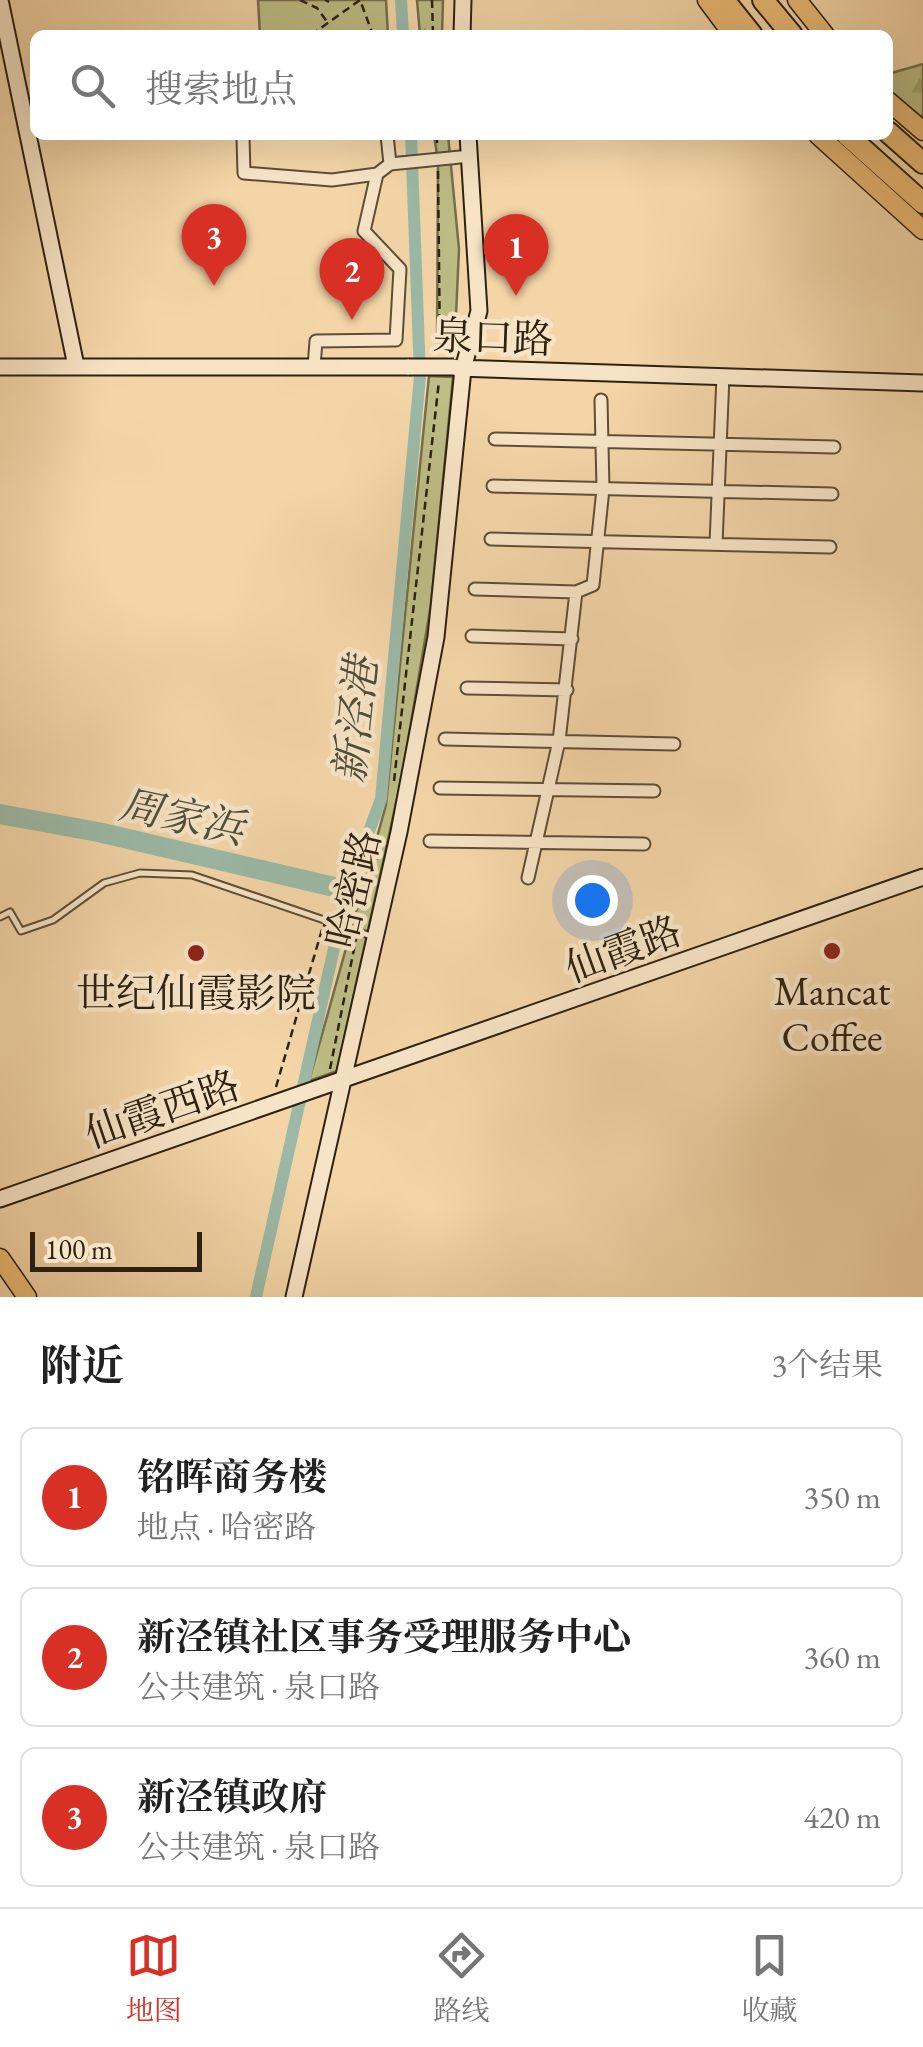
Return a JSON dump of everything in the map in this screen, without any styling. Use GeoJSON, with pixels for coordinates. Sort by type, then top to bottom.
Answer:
{"type":"FeatureCollection","features":[{"type":"Feature","properties":{"kind":"highway"},"geometry":{"type":"LineString","coordinates":[[724,0],[748,30]]}},
{"type":"Feature","properties":{"kind":"highway"},"geometry":{"type":"LineString","coordinates":[[762,0],[788,30]]}},
{"type":"Feature","properties":{"kind":"highway"},"geometry":{"type":"LineString","coordinates":[[893,136],[923,163]]}},
{"type":"Feature","properties":{"kind":"highway"},"geometry":{"type":"LineString","coordinates":[[853,140],[923,203]]}},
{"type":"Feature","properties":{"kind":"main road"},"geometry":{"type":"LineString","coordinates":[[707,0],[728,30]]}},
{"type":"Feature","properties":{"kind":"main road"},"geometry":{"type":"LineString","coordinates":[[798,0],[822,30]]}},
{"type":"Feature","properties":{"kind":"main road"},"geometry":{"type":"LineString","coordinates":[[893,106],[923,131]]}},
{"type":"Feature","properties":{"kind":"main road"},"geometry":{"type":"LineString","coordinates":[[824,140],[923,230]]}},
{"type":"Feature","properties":{"kind":"main road"},"geometry":{"type":"LineString","coordinates":[[0,1258],[27,1297]]}},
{"type":"Feature","properties":{"kind":"street"},"geometry":{"type":"LineString","coordinates":[[0,0],[76,366]]}},
{"type":"Feature","properties":{"kind":"street"},"geometry":{"type":"LineString","coordinates":[[462,30],[463,0]]}},
{"type":"Feature","properties":{"kind":"street"},"geometry":{"type":"LineString","coordinates":[[243,140],[244,174],[332,180],[377,174],[390,164],[470,156]]}},
{"type":"Feature","properties":{"kind":"street"},"geometry":{"type":"LineString","coordinates":[[387,140],[390,164]]}},
{"type":"Feature","properties":{"kind":"street","name":"哈密路"},"geometry":{"type":"LineString","coordinates":[[294,1297],[364,935],[436,636],[452,368],[480,311],[468,140]]}},
{"type":"Feature","properties":{"kind":"street"},"geometry":{"type":"LineString","coordinates":[[314,367],[316,341],[396,340],[400,268],[364,231],[377,174]]}},
{"type":"Feature","properties":{"kind":"street","name":"泉口路"},"geometry":{"type":"LineString","coordinates":[[0,367],[408,367],[923,383]]}},
{"type":"Feature","properties":{"kind":"street"},"geometry":{"type":"LineString","coordinates":[[716,544],[724,376]]}},
{"type":"Feature","properties":{"kind":"street"},"geometry":{"type":"LineString","coordinates":[[476,589],[576,592],[593,584],[603,489],[601,400]]}},
{"type":"Feature","properties":{"kind":"street"},"geometry":{"type":"LineString","coordinates":[[495,439],[834,447]]}},
{"type":"Feature","properties":{"kind":"street"},"geometry":{"type":"LineString","coordinates":[[493,486],[832,494]]}},
{"type":"Feature","properties":{"kind":"street"},"geometry":{"type":"LineString","coordinates":[[491,539],[830,547]]}},
{"type":"Feature","properties":{"kind":"street"},"geometry":{"type":"LineString","coordinates":[[528,878],[559,741],[576,592]]}},
{"type":"Feature","properties":{"kind":"street"},"geometry":{"type":"LineString","coordinates":[[472,636],[572,639]]}},
{"type":"Feature","properties":{"kind":"street"},"geometry":{"type":"LineString","coordinates":[[467,688],[567,690]]}},
{"type":"Feature","properties":{"kind":"street"},"geometry":{"type":"LineString","coordinates":[[444,739],[674,744]]}},
{"type":"Feature","properties":{"kind":"street"},"geometry":{"type":"LineString","coordinates":[[440,788],[654,791]]}},
{"type":"Feature","properties":{"kind":"street"},"geometry":{"type":"LineString","coordinates":[[430,841],[644,844]]}},
{"type":"Feature","properties":{"kind":"street","name":"仙霞路"},"geometry":{"type":"LineString","coordinates":[[336,1081],[923,878]]}},
{"type":"Feature","properties":{"kind":"street","name":"仙霞西路"},"geometry":{"type":"LineString","coordinates":[[0,1200],[336,1081]]}},
{"type":"Feature","properties":{"kind":"lane"},"geometry":{"type":"LineString","coordinates":[[0,917],[10,912],[21,931],[53,920],[104,883],[140,873],[192,876],[364,935]]}},
{"type":"Feature","properties":{"kind":"path"},"geometry":{"type":"LineString","coordinates":[[300,0],[318,8],[328,24]]}},
{"type":"Feature","properties":{"kind":"path"},"geometry":{"type":"LineString","coordinates":[[319,30],[360,0],[371,30]]}},
{"type":"Feature","properties":{"kind":"path"},"geometry":{"type":"LineString","coordinates":[[432,0],[433,30]]}},
{"type":"Feature","properties":{"kind":"path"},"geometry":{"type":"LineString","coordinates":[[393,790],[452,368],[437,140]]}},
{"type":"Feature","properties":{"kind":"path"},"geometry":{"type":"LineString","coordinates":[[336,1081],[386,826]]}},
{"type":"Feature","properties":{"kind":"path"},"geometry":{"type":"LineString","coordinates":[[270,1106],[324,923],[364,935]]}},
{"type":"Feature","properties":{"kind":"green space"},"geometry":{"type":"Polygon","coordinates":[[[258,0],[386,0],[388,30],[260,30],[258,0]]]}},
{"type":"Feature","properties":{"kind":"green space"},"geometry":{"type":"Polygon","coordinates":[[[417,0],[443,0],[442,30],[420,30],[417,0]]]}},
{"type":"Feature","properties":{"kind":"green space"},"geometry":{"type":"Polygon","coordinates":[[[923,64],[923,118],[893,94],[893,73],[923,64]]]}},
{"type":"Feature","properties":{"kind":"green space"},"geometry":{"type":"Polygon","coordinates":[[[435,140],[448,140],[459,249],[455,338],[447,347],[437,346],[438,161],[435,140]]]}},
{"type":"Feature","properties":{"kind":"green space"},"geometry":{"type":"Polygon","coordinates":[[[429,376],[453,377],[431,604],[402,776],[337,1071],[309,1081],[386,805],[429,376]]]}},
{"type":"Feature","properties":{"kind":"waterway","name":"新泾港"},"geometry":{"type":"LineString","coordinates":[[401,0],[403,30]]}},
{"type":"Feature","properties":{"kind":"waterway","name":"新泾港"},"geometry":{"type":"LineString","coordinates":[[256,1297],[347,890],[381,799],[420,376],[411,140]]}},
{"type":"Feature","properties":{"kind":"waterway","name":"周家浜"},"geometry":{"type":"LineString","coordinates":[[0,814],[98,832],[347,890]]}},
{"type":"Feature","properties":{"kind":"place","name":"新泾镇政府"},"geometry":{"type":"Point","coordinates":[214,286]}},
{"type":"Feature","properties":{"kind":"place","name":"铭晖商务楼"},"geometry":{"type":"Point","coordinates":[516,296]}},
{"type":"Feature","properties":{"kind":"place","name":"新泾镇社区事务受理服务中心"},"geometry":{"type":"Point","coordinates":[352,320]}},
{"type":"Feature","properties":{"kind":"place","name":"Mancat Coffee"},"geometry":{"type":"Point","coordinates":[832,951]}},
{"type":"Feature","properties":{"kind":"place","name":"世纪仙霞影院"},"geometry":{"type":"Point","coordinates":[196,953]}}]}
